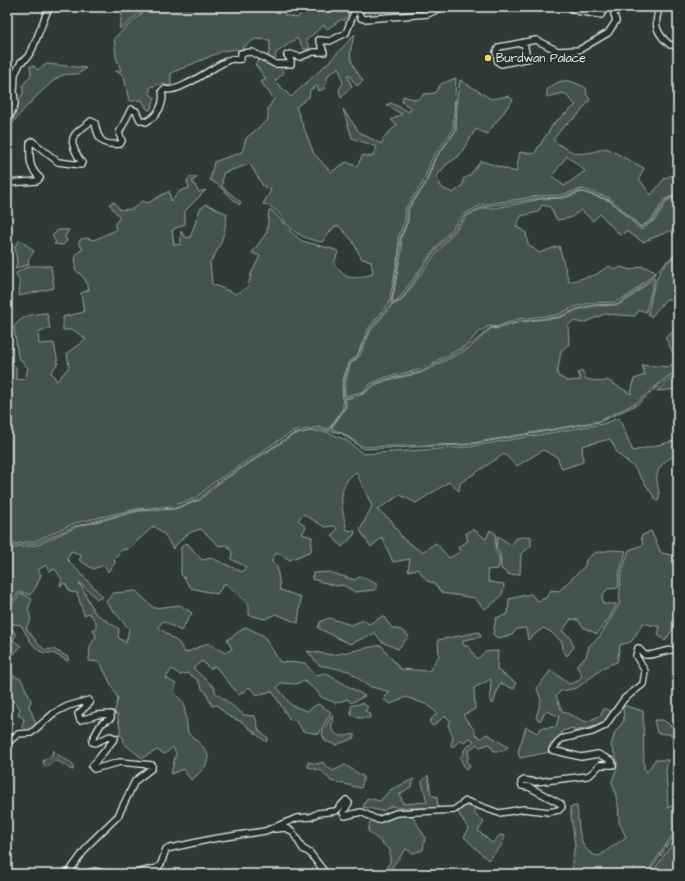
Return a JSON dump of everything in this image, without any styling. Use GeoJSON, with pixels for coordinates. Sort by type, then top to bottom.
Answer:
{"type":"FeatureCollection","features":[{"type":"Feature","properties":{"kind":"street"},"geometry":{"type":"LineString","coordinates":[[7,124],[8,117],[15,104],[14,92],[16,74],[21,62],[32,50],[47,12],[51,7]]}},
{"type":"Feature","properties":{"kind":"street"},"geometry":{"type":"LineString","coordinates":[[356,9],[358,10],[361,18],[365,19],[428,14],[443,7]]}},
{"type":"Feature","properties":{"kind":"street"},"geometry":{"type":"LineString","coordinates":[[569,7],[577,11],[601,15],[606,7]]}},
{"type":"Feature","properties":{"kind":"street"},"geometry":{"type":"LineString","coordinates":[[534,57],[501,64],[498,62],[496,52],[499,47],[536,40],[558,51],[579,50],[608,33],[616,21],[612,7]]}},
{"type":"Feature","properties":{"kind":"street"},"geometry":{"type":"LineString","coordinates":[[660,7],[655,22],[656,29],[670,45],[678,45]]}},
{"type":"Feature","properties":{"kind":"street"},"geometry":{"type":"LineString","coordinates":[[7,183],[37,181],[40,178],[33,172],[30,166],[30,143],[32,141],[58,162],[81,165],[82,162],[76,152],[72,140],[74,134],[91,121],[94,123],[100,140],[105,144],[120,144],[122,141],[119,133],[127,120],[129,111],[131,109],[136,111],[140,120],[146,122],[152,119],[163,103],[162,91],[164,89],[174,90],[185,86],[201,74],[230,59],[242,59],[241,53],[246,52],[260,56],[275,64],[291,64],[291,61],[287,55],[290,54],[300,56],[313,52],[324,52],[319,40],[330,41],[346,33],[356,9]]}},
{"type":"Feature","properties":{"kind":"street"},"geometry":{"type":"LineString","coordinates":[[524,42],[527,58]]}},
{"type":"Feature","properties":{"kind":"street"},"geometry":{"type":"LineString","coordinates":[[272,829],[297,818],[311,817],[318,813],[336,811],[346,800],[349,803],[343,813],[345,816],[361,812],[378,820],[396,813],[454,810],[466,801],[499,813],[524,809],[549,812],[559,810],[562,807],[561,804],[529,787],[522,786],[521,782],[524,780],[535,782],[587,776],[600,765],[613,765],[612,761],[598,754],[581,756],[552,750],[561,739],[592,732],[605,726],[624,699],[643,684],[645,671],[636,656],[638,648],[645,655],[674,649],[678,650]]}},
{"type":"Feature","properties":{"kind":"street"},"geometry":{"type":"LineString","coordinates":[[7,740],[11,740],[18,734],[31,733],[54,712],[89,700],[90,703],[78,714],[80,720],[97,715],[111,714],[111,718],[101,724],[92,742],[95,744],[110,736],[115,738],[92,767],[94,769],[120,762],[152,765],[152,768],[135,780],[118,816],[90,844],[69,873]]}},
{"type":"Feature","properties":{"kind":"street"},"geometry":{"type":"LineString","coordinates":[[133,874],[157,868],[161,864],[166,849],[272,829],[285,828],[292,831],[303,849],[310,853],[326,874]]}},
{"type":"Feature","properties":{"kind":"street"},"geometry":{"type":"LineString","coordinates":[[84,874],[94,871],[108,874]]}},
{"type":"Feature","properties":{"kind":"shaded area"},"geometry":{"type":"Polygon","coordinates":[[[125,7],[146,7],[122,28],[119,28],[122,14],[125,7]]]}},
{"type":"Feature","properties":{"kind":"shaded area"},"geometry":{"type":"Polygon","coordinates":[[[149,7],[287,7],[284,15],[298,18],[304,7],[347,7],[345,12],[349,13],[344,21],[342,19],[327,29],[324,25],[306,40],[310,49],[304,49],[297,38],[276,53],[275,61],[267,57],[270,50],[270,40],[255,39],[243,47],[239,52],[237,49],[223,51],[171,73],[171,85],[166,86],[164,83],[150,87],[150,94],[155,98],[150,110],[147,109],[142,100],[129,101],[124,76],[116,71],[121,71],[116,56],[114,38],[149,7]]]}},
{"type":"Feature","properties":{"kind":"shaded area"},"geometry":{"type":"Polygon","coordinates":[[[355,34],[351,49],[351,59],[355,69],[363,81],[357,86],[349,75],[347,75],[352,87],[341,98],[339,90],[343,83],[339,67],[328,75],[325,88],[319,91],[317,86],[310,90],[309,97],[296,107],[314,154],[331,172],[346,162],[357,166],[363,155],[372,157],[377,147],[352,138],[343,109],[359,132],[381,144],[385,136],[397,125],[391,120],[402,114],[386,105],[391,103],[409,112],[411,108],[402,102],[403,96],[417,100],[424,94],[435,93],[441,84],[456,78],[453,130],[432,158],[422,184],[405,209],[405,220],[398,238],[399,251],[389,303],[368,329],[357,356],[348,363],[342,384],[343,408],[329,429],[319,427],[292,432],[213,483],[196,498],[172,506],[137,509],[75,523],[35,541],[7,545],[7,350],[12,364],[16,367],[16,379],[25,380],[28,368],[18,357],[14,327],[24,318],[47,313],[50,328],[38,333],[39,344],[54,343],[58,363],[51,372],[57,381],[69,367],[67,353],[86,339],[74,330],[63,330],[63,317],[84,312],[81,293],[89,290],[85,279],[75,269],[76,254],[83,249],[78,243],[81,239],[87,238],[94,240],[116,230],[115,224],[120,217],[109,204],[114,202],[120,210],[133,209],[142,201],[148,203],[169,191],[171,201],[180,191],[189,188],[187,180],[191,177],[198,177],[192,181],[199,192],[206,190],[185,211],[185,224],[172,230],[174,245],[181,244],[181,231],[185,237],[190,238],[200,209],[206,204],[227,214],[222,240],[210,262],[212,284],[236,294],[248,287],[251,274],[260,256],[252,253],[267,232],[269,210],[272,210],[292,233],[302,241],[336,250],[338,252],[334,264],[343,274],[351,278],[355,278],[373,274],[371,261],[362,259],[352,240],[339,226],[334,227],[322,242],[310,239],[296,232],[288,226],[274,209],[263,204],[271,190],[263,186],[250,164],[223,173],[222,187],[241,202],[239,205],[217,184],[210,180],[214,162],[242,152],[246,138],[268,120],[268,108],[274,99],[261,82],[266,79],[255,64],[261,58],[279,65],[284,73],[275,81],[291,97],[329,62],[355,34]]]}},
{"type":"Feature","properties":{"kind":"shaded area"},"geometry":{"type":"Polygon","coordinates":[[[47,64],[86,68],[79,73],[68,74],[56,79],[34,99],[11,126],[8,122],[23,93],[23,85],[31,75],[30,66],[34,66],[37,70],[47,64]]]}},
{"type":"Feature","properties":{"kind":"shaded area"},"geometry":{"type":"Polygon","coordinates":[[[460,80],[491,99],[509,96],[513,100],[487,134],[476,129],[459,156],[446,165],[436,177],[442,188],[453,193],[463,185],[463,179],[469,176],[481,161],[516,172],[520,152],[534,154],[554,123],[576,105],[564,93],[547,97],[547,90],[552,86],[561,81],[570,81],[586,88],[587,95],[590,100],[578,115],[562,128],[553,140],[568,150],[578,153],[590,153],[606,148],[644,168],[639,179],[651,195],[665,178],[678,173],[678,193],[664,200],[652,219],[641,227],[610,198],[582,189],[562,195],[539,196],[481,205],[464,214],[431,254],[398,300],[392,302],[402,249],[401,238],[408,221],[409,208],[426,184],[435,159],[456,131],[457,98],[460,80]],[[567,156],[552,176],[564,186],[585,171],[567,156]]]}},
{"type":"Feature","properties":{"kind":"shaded area"},"geometry":{"type":"Polygon","coordinates":[[[582,192],[610,201],[641,230],[655,220],[667,201],[678,196],[678,231],[672,230],[643,242],[626,231],[621,236],[600,214],[593,221],[581,210],[570,218],[557,220],[550,207],[542,205],[538,212],[521,216],[516,226],[526,233],[528,244],[539,253],[559,246],[569,282],[595,275],[609,266],[616,270],[620,267],[631,270],[641,266],[654,270],[655,273],[628,296],[615,302],[590,303],[574,307],[557,315],[517,319],[497,327],[489,326],[478,333],[467,345],[419,370],[387,377],[372,383],[362,392],[345,396],[345,385],[350,364],[359,357],[371,330],[392,305],[401,301],[435,255],[467,216],[483,208],[495,208],[541,199],[564,198],[582,192]]]}},
{"type":"Feature","properties":{"kind":"shaded area"},"geometry":{"type":"Polygon","coordinates":[[[58,230],[69,230],[65,236],[67,241],[63,245],[54,244],[56,242],[52,236],[58,230]]]}},
{"type":"Feature","properties":{"kind":"shaded area"},"geometry":{"type":"Polygon","coordinates":[[[20,240],[34,251],[28,260],[29,264],[15,269],[17,264],[15,246],[20,240]]]}},
{"type":"Feature","properties":{"kind":"shaded area"},"geometry":{"type":"Polygon","coordinates":[[[678,255],[678,320],[675,300],[666,299],[651,317],[648,314],[656,280],[664,266],[678,255]]]}},
{"type":"Feature","properties":{"kind":"shaded area"},"geometry":{"type":"Polygon","coordinates":[[[29,266],[51,266],[54,288],[19,296],[20,283],[16,273],[29,266]]]}},
{"type":"Feature","properties":{"kind":"shaded area"},"geometry":{"type":"Polygon","coordinates":[[[655,277],[646,312],[639,310],[635,316],[605,314],[583,323],[573,321],[568,326],[569,344],[561,351],[557,375],[567,381],[581,380],[578,373],[582,370],[586,379],[603,382],[607,380],[631,394],[634,379],[645,375],[642,365],[668,367],[677,361],[665,337],[678,329],[678,371],[667,377],[636,403],[599,421],[467,444],[363,447],[341,432],[331,429],[346,407],[346,399],[363,394],[375,385],[388,380],[421,373],[470,348],[491,328],[499,329],[516,323],[559,318],[577,310],[593,306],[618,305],[630,298],[655,277]]]}},
{"type":"Feature","properties":{"kind":"shaded area"},"geometry":{"type":"Polygon","coordinates":[[[678,375],[678,389],[657,391],[670,379],[678,375]]]}},
{"type":"Feature","properties":{"kind":"shaded area"},"geometry":{"type":"Polygon","coordinates":[[[619,418],[633,451],[678,440],[678,454],[666,461],[658,472],[658,501],[634,467],[618,454],[610,439],[582,446],[583,462],[562,469],[557,457],[543,450],[517,466],[504,454],[460,483],[459,491],[449,482],[416,503],[400,495],[377,510],[391,520],[403,539],[422,552],[436,543],[449,558],[460,552],[458,547],[468,541],[466,533],[473,529],[486,539],[490,530],[496,534],[495,550],[499,559],[498,569],[487,570],[489,582],[504,584],[504,589],[498,600],[484,609],[475,598],[442,593],[434,583],[427,581],[418,569],[408,571],[410,559],[393,562],[382,537],[371,547],[360,530],[372,506],[356,472],[345,484],[342,499],[343,514],[347,530],[355,531],[354,535],[342,547],[332,536],[337,529],[334,526],[325,527],[303,514],[298,520],[306,527],[302,534],[312,537],[311,551],[290,560],[277,552],[271,561],[277,566],[280,590],[301,597],[298,623],[276,614],[265,619],[249,615],[249,605],[225,583],[217,594],[191,588],[181,574],[181,547],[187,543],[202,560],[212,558],[242,572],[246,567],[231,559],[232,552],[227,545],[219,546],[201,529],[185,536],[173,549],[165,535],[154,526],[128,549],[122,550],[114,558],[115,563],[108,572],[104,565],[93,569],[79,560],[82,555],[71,551],[67,559],[103,597],[97,599],[79,582],[95,613],[119,629],[118,637],[126,643],[129,629],[106,602],[113,593],[136,591],[154,608],[180,605],[192,613],[181,631],[163,621],[158,627],[179,643],[185,653],[208,643],[225,653],[232,649],[227,640],[246,627],[264,636],[280,662],[305,663],[315,675],[325,673],[365,696],[351,703],[348,699],[336,703],[321,697],[318,692],[304,681],[295,684],[281,683],[277,687],[291,705],[307,711],[318,704],[331,712],[319,734],[303,731],[294,719],[290,720],[272,691],[257,695],[249,687],[239,695],[215,666],[210,669],[202,661],[193,668],[215,688],[215,692],[244,715],[255,716],[259,731],[268,738],[266,742],[242,722],[228,716],[217,705],[212,706],[206,692],[203,690],[197,679],[187,673],[180,675],[172,669],[166,678],[176,684],[174,692],[184,704],[188,733],[202,745],[208,756],[208,761],[205,766],[200,773],[191,780],[183,769],[171,774],[176,753],[173,747],[165,754],[157,750],[142,758],[123,743],[124,739],[120,735],[117,736],[117,734],[121,733],[117,714],[114,714],[118,699],[100,662],[89,661],[90,646],[96,637],[93,629],[96,629],[96,622],[89,613],[84,615],[77,593],[70,592],[65,583],[60,586],[62,579],[55,569],[49,571],[46,565],[38,570],[41,575],[36,587],[30,595],[19,592],[7,608],[7,549],[37,545],[76,527],[139,511],[175,509],[200,500],[216,485],[293,435],[311,431],[327,432],[346,440],[363,454],[468,447],[602,424],[619,418]]]}},
{"type":"Feature","properties":{"kind":"shaded area"},"geometry":{"type":"Polygon","coordinates":[[[651,531],[661,553],[678,556],[678,621],[665,641],[658,635],[660,627],[643,623],[631,642],[620,645],[617,662],[606,666],[577,688],[561,691],[556,696],[562,711],[586,722],[601,715],[604,708],[612,712],[602,725],[574,731],[573,728],[562,731],[561,736],[549,746],[550,752],[520,758],[518,752],[526,727],[537,733],[541,728],[556,727],[559,716],[546,711],[540,721],[536,718],[541,700],[537,688],[551,670],[569,684],[578,681],[582,676],[576,665],[586,657],[589,646],[600,636],[619,605],[621,575],[629,550],[643,545],[641,536],[651,531]]]}},
{"type":"Feature","properties":{"kind":"shaded area"},"geometry":{"type":"Polygon","coordinates":[[[498,536],[511,545],[517,538],[531,536],[531,546],[521,554],[520,574],[510,575],[501,569],[500,554],[496,548],[498,536]]]}},
{"type":"Feature","properties":{"kind":"shaded area"},"geometry":{"type":"Polygon","coordinates":[[[611,550],[626,551],[619,575],[618,588],[607,589],[602,596],[603,604],[617,604],[597,634],[583,627],[578,620],[571,619],[562,631],[570,637],[574,647],[567,656],[563,651],[562,642],[551,632],[543,628],[528,640],[526,628],[517,629],[512,635],[497,638],[493,634],[496,618],[508,614],[509,599],[531,594],[537,601],[546,598],[551,590],[559,591],[585,566],[586,560],[594,553],[611,550]]]}},
{"type":"Feature","properties":{"kind":"shaded area"},"geometry":{"type":"Polygon","coordinates":[[[329,572],[355,580],[361,576],[378,585],[374,590],[355,592],[343,585],[336,586],[312,579],[313,573],[329,572]]]}},
{"type":"Feature","properties":{"kind":"shaded area"},"geometry":{"type":"Polygon","coordinates":[[[20,594],[32,599],[28,609],[31,620],[26,628],[39,645],[45,650],[53,649],[68,657],[68,661],[53,653],[44,653],[38,650],[30,641],[21,625],[13,624],[11,627],[16,635],[13,640],[21,646],[9,660],[7,669],[7,611],[20,594]]]}},
{"type":"Feature","properties":{"kind":"shaded area"},"geometry":{"type":"Polygon","coordinates":[[[383,616],[392,628],[401,630],[409,636],[398,649],[382,642],[375,633],[350,644],[318,628],[320,622],[329,618],[351,625],[364,620],[369,624],[383,616]]]}},
{"type":"Feature","properties":{"kind":"shaded area"},"geometry":{"type":"Polygon","coordinates":[[[479,632],[481,637],[463,640],[463,645],[469,647],[477,659],[485,652],[498,651],[497,670],[516,683],[514,689],[500,683],[493,704],[490,701],[491,679],[474,688],[475,709],[463,715],[475,731],[475,734],[481,738],[487,734],[508,747],[503,751],[494,751],[489,744],[480,747],[477,744],[468,751],[469,757],[467,761],[470,767],[466,770],[460,758],[464,753],[464,750],[474,741],[470,738],[463,742],[461,739],[452,748],[451,744],[453,737],[448,725],[451,721],[445,716],[433,726],[429,722],[437,713],[428,705],[406,697],[391,704],[383,699],[390,692],[368,686],[349,671],[319,665],[307,651],[333,655],[381,645],[400,669],[429,671],[439,656],[438,640],[479,632]]]}},
{"type":"Feature","properties":{"kind":"shaded area"},"geometry":{"type":"Polygon","coordinates":[[[7,673],[21,679],[31,700],[29,706],[36,724],[30,731],[23,732],[22,727],[24,719],[18,715],[20,708],[7,695],[7,673]]]}},
{"type":"Feature","properties":{"kind":"shaded area"},"geometry":{"type":"Polygon","coordinates":[[[362,703],[368,707],[365,711],[369,713],[370,718],[359,718],[351,715],[351,706],[362,703]]]}},
{"type":"Feature","properties":{"kind":"shaded area"},"geometry":{"type":"Polygon","coordinates":[[[626,706],[643,711],[644,768],[647,772],[655,760],[668,760],[666,771],[668,808],[678,802],[678,827],[646,874],[599,874],[596,872],[595,874],[573,874],[572,862],[575,845],[570,807],[577,806],[580,837],[583,844],[592,854],[599,856],[626,837],[619,822],[618,804],[612,781],[617,768],[617,760],[611,746],[615,732],[624,721],[623,707],[626,706]]]}},
{"type":"Feature","properties":{"kind":"shaded area"},"geometry":{"type":"Polygon","coordinates":[[[332,715],[333,722],[331,727],[335,733],[340,736],[354,734],[354,738],[336,745],[325,741],[322,733],[332,715]]]}},
{"type":"Feature","properties":{"kind":"shaded area"},"geometry":{"type":"Polygon","coordinates":[[[654,720],[663,720],[678,731],[678,737],[669,734],[657,733],[654,720]]]}},
{"type":"Feature","properties":{"kind":"shaded area"},"geometry":{"type":"Polygon","coordinates":[[[53,750],[73,764],[73,770],[56,761],[45,767],[43,761],[52,755],[53,750]]]}},
{"type":"Feature","properties":{"kind":"shaded area"},"geometry":{"type":"Polygon","coordinates":[[[308,762],[317,764],[322,762],[333,771],[345,765],[364,777],[361,788],[331,781],[322,771],[308,767],[308,762]]]}},
{"type":"Feature","properties":{"kind":"shaded area"},"geometry":{"type":"Polygon","coordinates":[[[428,775],[431,795],[437,797],[438,808],[399,808],[392,806],[382,811],[363,807],[367,798],[380,801],[390,790],[414,779],[412,786],[400,794],[403,804],[427,802],[422,782],[428,775]]]}},
{"type":"Feature","properties":{"kind":"shaded area"},"geometry":{"type":"Polygon","coordinates":[[[463,806],[471,806],[475,810],[474,813],[484,822],[478,831],[492,843],[500,835],[505,836],[501,846],[488,860],[464,837],[469,829],[458,813],[463,806]]]}},
{"type":"Feature","properties":{"kind":"shaded area"},"geometry":{"type":"Polygon","coordinates":[[[398,814],[411,814],[425,837],[423,850],[413,853],[406,849],[392,867],[394,872],[393,874],[383,874],[390,862],[390,850],[368,831],[371,819],[398,814]]]}},
{"type":"Feature","properties":{"kind":"shaded area"},"geometry":{"type":"Polygon","coordinates":[[[678,835],[678,874],[651,874],[678,835]]]}},
{"type":"Feature","properties":{"kind":"waterway"},"geometry":{"type":"LineString","coordinates":[[391,303],[400,250],[400,238],[407,221],[407,209],[424,185],[434,159],[455,131],[456,100]]}},
{"type":"Feature","properties":{"kind":"waterway"},"geometry":{"type":"LineString","coordinates":[[329,430],[345,407],[343,385],[349,364],[357,357],[370,329],[391,304],[400,301],[432,255],[466,215],[482,207],[540,198],[563,197],[581,191],[610,200],[641,228],[653,220],[666,200],[678,194]]}},
{"type":"Feature","properties":{"kind":"waterway"},"geometry":{"type":"LineString","coordinates":[[345,398],[362,394],[374,384],[387,379],[420,372],[469,346],[490,328],[519,321],[558,317],[576,309],[591,305],[617,304],[629,297],[645,284],[667,261],[678,253]]}},
{"type":"Feature","properties":{"kind":"waterway"},"geometry":{"type":"LineString","coordinates":[[7,547],[36,543],[75,526],[138,510],[175,508],[199,499],[215,484],[293,434],[319,429],[341,433],[363,449],[467,445],[600,422],[638,404],[668,378],[678,373]]}},
{"type":"Feature","properties":{"kind":"waterway"},"geometry":{"type":"LineString","coordinates":[[648,874],[678,830]]}},
{"type":"Feature","properties":{"kind":"place","name":"Burdwan Palace"},"geometry":{"type":"Point","coordinates":[488,58]}}]}
